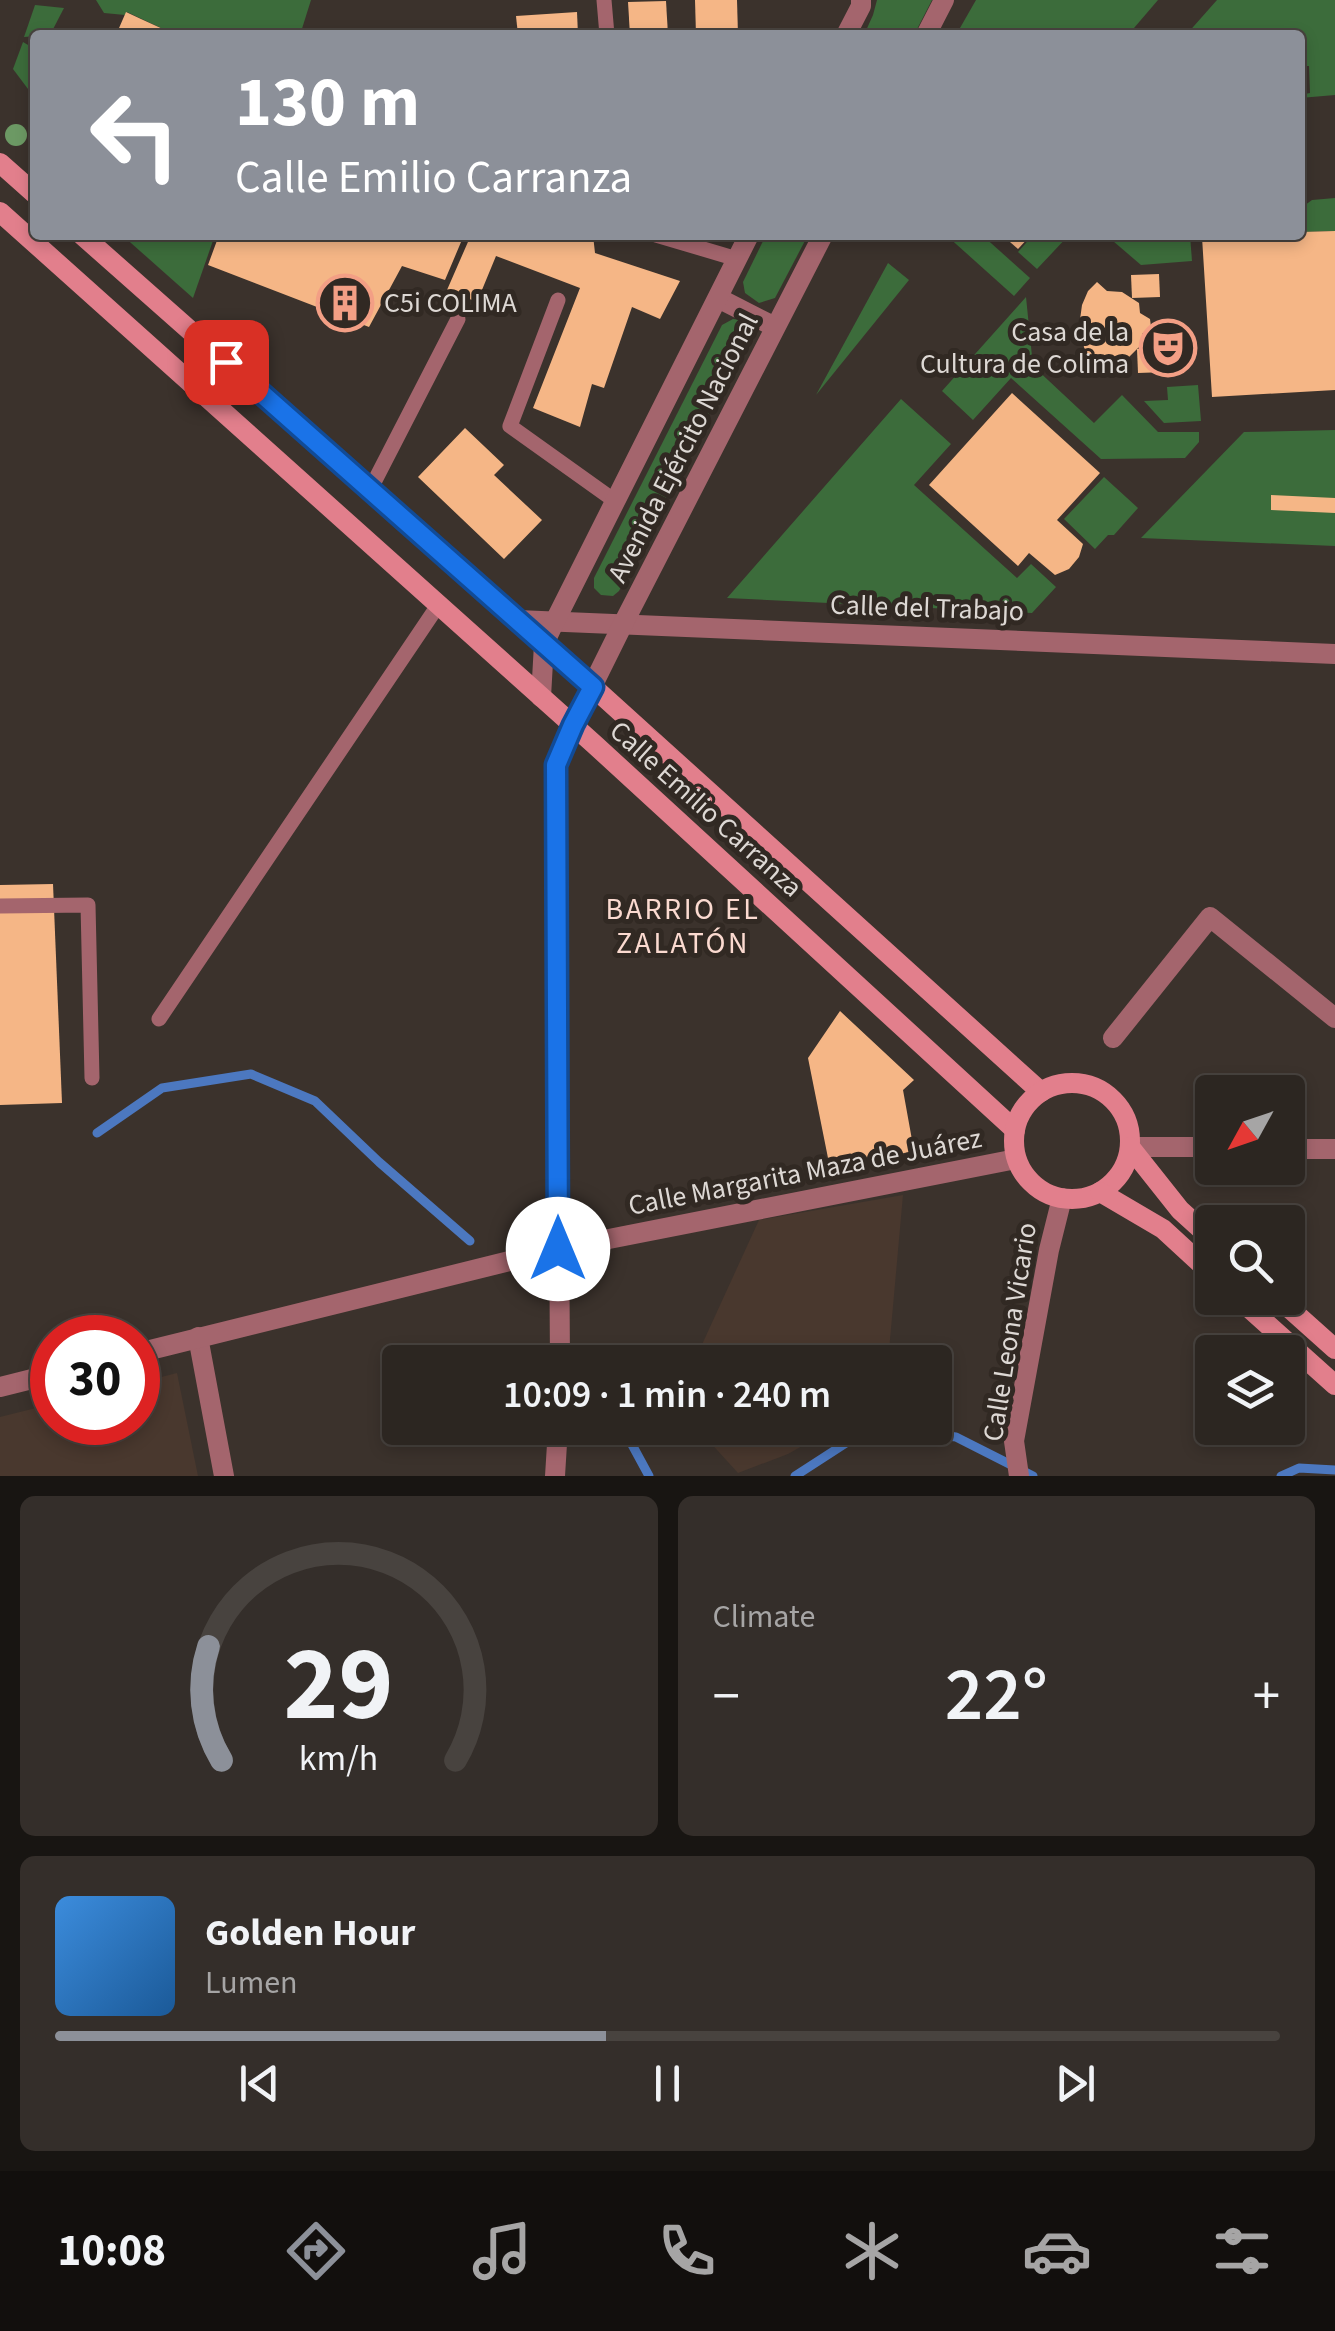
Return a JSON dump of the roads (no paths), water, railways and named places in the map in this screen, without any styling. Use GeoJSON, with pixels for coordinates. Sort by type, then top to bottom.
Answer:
{"type":"FeatureCollection","features":[{"type":"Feature","properties":{"kind":"main road"},"geometry":{"type":"LineString","coordinates":[[0,163],[30,190]]}},
{"type":"Feature","properties":{"kind":"main road","name":"Calle Emilio Carranza"},"geometry":{"type":"LineString","coordinates":[[0,212],[30,239]]}},
{"type":"Feature","properties":{"kind":"main road","name":"Calle Emilio Carranza"},"geometry":{"type":"LineString","coordinates":[[31,240],[541,696],[1015,1130]]}},
{"type":"Feature","properties":{"kind":"main road","name":"Calle Emilio Carranza"},"geometry":{"type":"LineString","coordinates":[[88,240],[593,687],[1042,1092]]}},
{"type":"Feature","properties":{"kind":"main road"},"geometry":{"type":"LineString","coordinates":[[1076,1083],[1094,1087],[1110,1097],[1122,1112],[1130,1147],[1115,1180],[1100,1192],[1082,1198],[1062,1198],[1047,1193],[1023,1173],[1016,1158],[1015,1130],[1029,1102],[1042,1092],[1076,1083]]}},
{"type":"Feature","properties":{"kind":"main road"},"geometry":{"type":"LineString","coordinates":[[1130,1147],[1195,1224]]}},
{"type":"Feature","properties":{"kind":"main road"},"geometry":{"type":"LineString","coordinates":[[1100,1192],[1163,1230],[1195,1259]]}},
{"type":"Feature","properties":{"kind":"main road"},"geometry":{"type":"LineString","coordinates":[[1257,1315],[1335,1385]]}},
{"type":"Feature","properties":{"kind":"main road"},"geometry":{"type":"LineString","coordinates":[[1297,1315],[1335,1349]]}},
{"type":"Feature","properties":{"kind":"street"},"geometry":{"type":"LineString","coordinates":[[849,30],[861,0]]}},
{"type":"Feature","properties":{"kind":"street"},"geometry":{"type":"LineString","coordinates":[[929,30],[944,0]]}},
{"type":"Feature","properties":{"kind":"street","name":"Avenida Ejército Nacional"},"geometry":{"type":"LineString","coordinates":[[544,644],[746,240]]}},
{"type":"Feature","properties":{"kind":"street","name":"Avenida Ejército Nacional"},"geometry":{"type":"LineString","coordinates":[[559,1345],[556,765],[623,624],[820,240]]}},
{"type":"Feature","properties":{"kind":"street"},"geometry":{"type":"LineString","coordinates":[[718,298],[775,326]]}},
{"type":"Feature","properties":{"kind":"street","name":"Calle del Trabajo"},"geometry":{"type":"LineString","coordinates":[[517,620],[1335,654]]}},
{"type":"Feature","properties":{"kind":"street"},"geometry":{"type":"LineString","coordinates":[[541,696],[544,644]]}},
{"type":"Feature","properties":{"kind":"street"},"geometry":{"type":"LineString","coordinates":[[1113,1038],[1210,917],[1335,1018]]}},
{"type":"Feature","properties":{"kind":"street"},"geometry":{"type":"LineString","coordinates":[[1130,1147],[1195,1147]]}},
{"type":"Feature","properties":{"kind":"street"},"geometry":{"type":"LineString","coordinates":[[1305,1149],[1335,1150]]}},
{"type":"Feature","properties":{"kind":"street","name":"Calle Margarita Maza de Juárez"},"geometry":{"type":"LineString","coordinates":[[160,1347],[558,1249],[1016,1158]]}},
{"type":"Feature","properties":{"kind":"street","name":"Calle Leona Vicario"},"geometry":{"type":"LineString","coordinates":[[1020,1476],[1014,1441],[1062,1198]]}},
{"type":"Feature","properties":{"kind":"street"},"geometry":{"type":"LineString","coordinates":[[198,1338],[224,1476]]}},
{"type":"Feature","properties":{"kind":"street"},"geometry":{"type":"LineString","coordinates":[[0,1387],[30,1380]]}},
{"type":"Feature","properties":{"kind":"street"},"geometry":{"type":"LineString","coordinates":[[556,1476],[557,1445]]}},
{"type":"Feature","properties":{"kind":"lane"},"geometry":{"type":"LineString","coordinates":[[604,0],[607,30]]}},
{"type":"Feature","properties":{"kind":"lane"},"geometry":{"type":"LineString","coordinates":[[673,240],[737,259]]}},
{"type":"Feature","properties":{"kind":"lane"},"geometry":{"type":"LineString","coordinates":[[558,300],[510,426],[615,502]]}},
{"type":"Feature","properties":{"kind":"lane"},"geometry":{"type":"LineString","coordinates":[[370,490],[458,319]]}},
{"type":"Feature","properties":{"kind":"lane"},"geometry":{"type":"LineString","coordinates":[[159,1019],[439,604]]}},
{"type":"Feature","properties":{"kind":"lane"},"geometry":{"type":"LineString","coordinates":[[0,906],[88,905],[92,1078]]}},
{"type":"Feature","properties":{"kind":"waterway"},"geometry":{"type":"LineString","coordinates":[[97,1133],[162,1088],[251,1074],[315,1101],[470,1241]]}},
{"type":"Feature","properties":{"kind":"waterway"},"geometry":{"type":"LineString","coordinates":[[795,1476],[846,1443],[889,1429],[956,1437],[1033,1476]]}},
{"type":"Feature","properties":{"kind":"waterway"},"geometry":{"type":"LineString","coordinates":[[632,1445],[649,1476]]}},
{"type":"Feature","properties":{"kind":"waterway"},"geometry":{"type":"LineString","coordinates":[[1281,1476],[1299,1468],[1335,1470]]}},
{"type":"Feature","properties":{"kind":"place","name":"C5i COLIMA"},"geometry":{"type":"Point","coordinates":[345,303]}},
{"type":"Feature","properties":{"kind":"place","name":"Casa de la Cultura de Colima"},"geometry":{"type":"Point","coordinates":[1168,348]}},
{"type":"Feature","properties":{"kind":"district","name":"BARRIO EL ZALATÓN"},"geometry":{"type":"Point","coordinates":[683,926]}}]}
